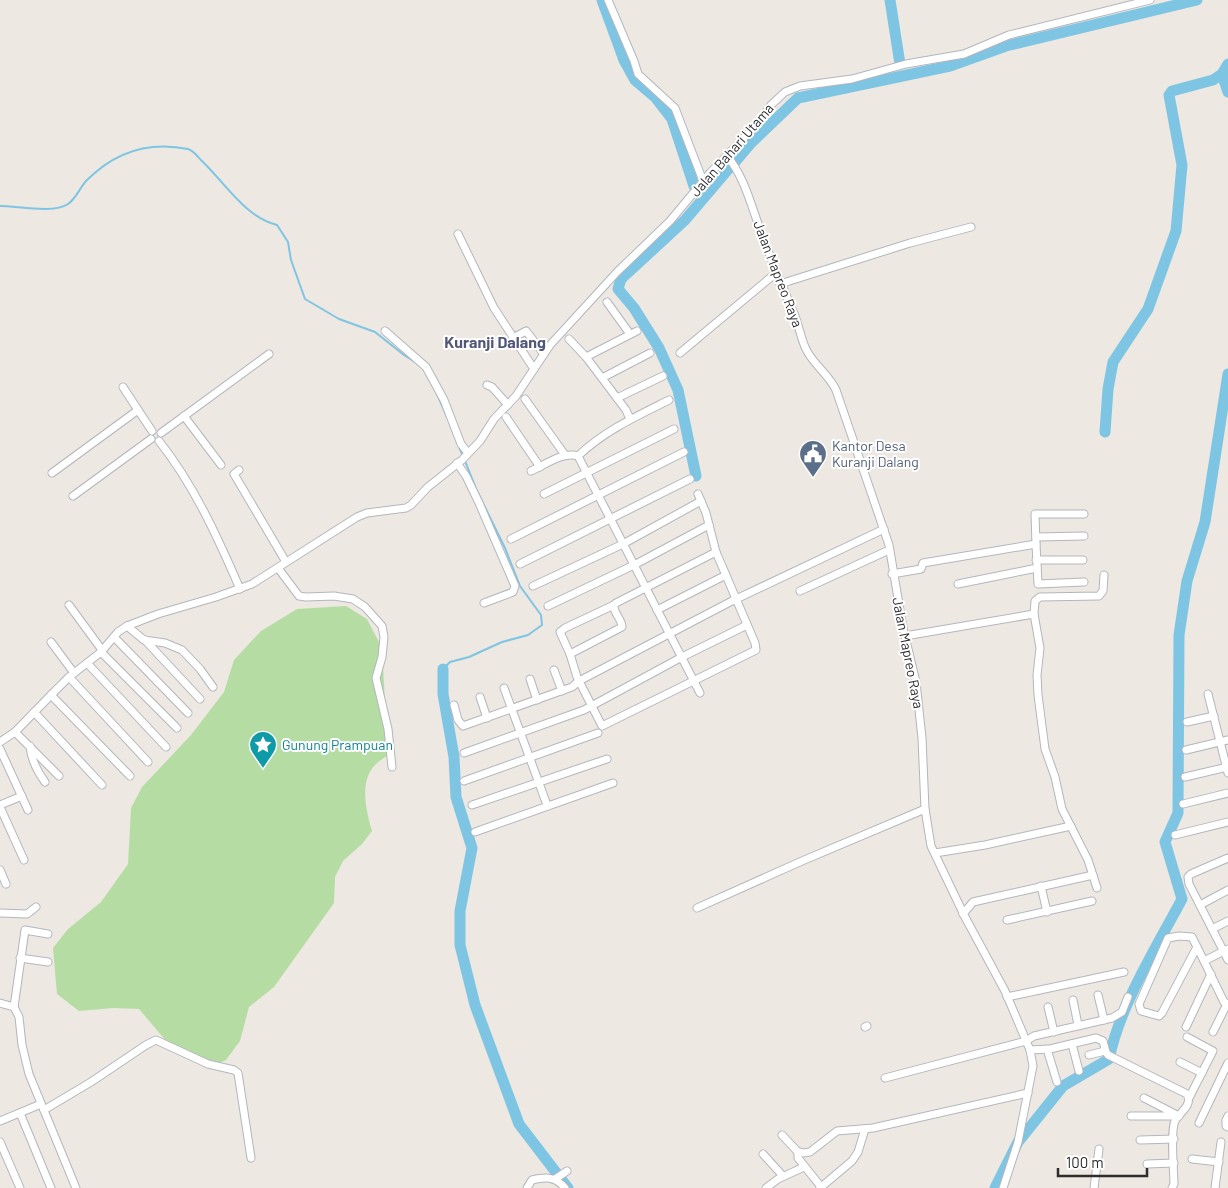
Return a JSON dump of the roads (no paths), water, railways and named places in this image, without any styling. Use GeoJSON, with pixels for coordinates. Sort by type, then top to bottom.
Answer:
{"type":"FeatureCollection","features":[{"type":"Feature","properties":{"kind":"street"},"geometry":{"type":"LineString","coordinates":[[608,0],[634,60],[638,74],[675,108],[703,181]]}},
{"type":"Feature","properties":{"kind":"street","name":"Jalan Bahari Utama"},"geometry":{"type":"LineString","coordinates":[[126,626],[158,614],[240,589],[278,568],[357,516],[409,507],[428,486],[464,458],[486,434],[494,419],[508,405],[555,339],[612,278],[670,221],[703,181],[785,92],[795,88],[846,80],[906,64],[958,56],[972,52],[995,39],[1150,0]]}},
{"type":"Feature","properties":{"kind":"street","name":"Jalan Mapreo Raya"},"geometry":{"type":"LineString","coordinates":[[727,156],[744,186],[807,351],[830,379],[836,390],[884,529],[905,636],[914,671],[923,761],[925,809],[930,840],[963,914],[1007,997],[1030,1050],[1033,1062],[1028,1092],[1018,1142],[1003,1188]]}},
{"type":"Feature","properties":{"kind":"street"},"geometry":{"type":"LineString","coordinates":[[780,284],[901,246],[971,227]]}},
{"type":"Feature","properties":{"kind":"street"},"geometry":{"type":"LineString","coordinates":[[458,234],[494,308],[534,369]]}},
{"type":"Feature","properties":{"kind":"street"},"geometry":{"type":"LineString","coordinates":[[680,353],[776,273]]}},
{"type":"Feature","properties":{"kind":"street"},"geometry":{"type":"LineString","coordinates":[[586,357],[634,332],[607,302]]}},
{"type":"Feature","properties":{"kind":"street"},"geometry":{"type":"LineString","coordinates":[[385,331],[426,367],[444,400],[461,444],[466,476],[515,586],[513,592],[484,603]]}},
{"type":"Feature","properties":{"kind":"street"},"geometry":{"type":"LineString","coordinates":[[513,338],[526,331],[544,354]]}},
{"type":"Feature","properties":{"kind":"street"},"geometry":{"type":"LineString","coordinates":[[569,339],[586,357],[617,398],[630,419]]}},
{"type":"Feature","properties":{"kind":"street"},"geometry":{"type":"LineString","coordinates":[[602,378],[650,353]]}},
{"type":"Feature","properties":{"kind":"street"},"geometry":{"type":"LineString","coordinates":[[161,432],[269,354]]}},
{"type":"Feature","properties":{"kind":"street"},"geometry":{"type":"LineString","coordinates":[[617,398],[663,376]]}},
{"type":"Feature","properties":{"kind":"street"},"geometry":{"type":"LineString","coordinates":[[487,385],[492,387],[508,405]]}},
{"type":"Feature","properties":{"kind":"street"},"geometry":{"type":"LineString","coordinates":[[123,388],[152,431]]}},
{"type":"Feature","properties":{"kind":"street"},"geometry":{"type":"LineString","coordinates":[[525,399],[565,455]]}},
{"type":"Feature","properties":{"kind":"street"},"geometry":{"type":"LineString","coordinates":[[578,456],[586,448],[630,419],[668,400]]}},
{"type":"Feature","properties":{"kind":"street"},"geometry":{"type":"LineString","coordinates":[[52,472],[138,410]]}},
{"type":"Feature","properties":{"kind":"street"},"geometry":{"type":"LineString","coordinates":[[184,416],[221,465]]}},
{"type":"Feature","properties":{"kind":"street"},"geometry":{"type":"LineString","coordinates":[[506,417],[540,467]]}},
{"type":"Feature","properties":{"kind":"street"},"geometry":{"type":"LineString","coordinates":[[544,494],[674,429]]}},
{"type":"Feature","properties":{"kind":"street"},"geometry":{"type":"LineString","coordinates":[[152,431],[157,430],[161,432]]}},
{"type":"Feature","properties":{"kind":"street"},"geometry":{"type":"LineString","coordinates":[[73,496],[150,439],[152,431]]}},
{"type":"Feature","properties":{"kind":"street"},"geometry":{"type":"LineString","coordinates":[[159,441],[162,437],[161,432]]}},
{"type":"Feature","properties":{"kind":"street"},"geometry":{"type":"LineString","coordinates":[[150,439],[154,442],[159,441]]}},
{"type":"Feature","properties":{"kind":"street"},"geometry":{"type":"LineString","coordinates":[[159,441],[174,460],[220,542],[240,589]]}},
{"type":"Feature","properties":{"kind":"street"},"geometry":{"type":"LineString","coordinates":[[511,539],[684,452]]}},
{"type":"Feature","properties":{"kind":"street"},"geometry":{"type":"LineString","coordinates":[[532,472],[565,455],[572,454],[578,456],[700,693]]}},
{"type":"Feature","properties":{"kind":"street"},"geometry":{"type":"LineString","coordinates":[[238,470],[234,474],[286,562]]}},
{"type":"Feature","properties":{"kind":"street"},"geometry":{"type":"LineString","coordinates":[[520,564],[690,479]]}},
{"type":"Feature","properties":{"kind":"street"},"geometry":{"type":"LineString","coordinates":[[533,586],[623,544],[700,497],[716,552],[756,650],[603,726],[601,726],[579,681],[560,632],[572,624],[614,605],[716,552]]}},
{"type":"Feature","properties":{"kind":"street"},"geometry":{"type":"LineString","coordinates":[[1084,514],[1035,514],[1038,584],[1084,582]]}},
{"type":"Feature","properties":{"kind":"street"},"geometry":{"type":"LineString","coordinates":[[548,606],[634,565],[709,524]]}},
{"type":"Feature","properties":{"kind":"street"},"geometry":{"type":"LineString","coordinates":[[454,706],[458,720],[463,726],[572,687],[579,681],[736,599],[884,529]]}},
{"type":"Feature","properties":{"kind":"street"},"geometry":{"type":"LineString","coordinates":[[892,574],[921,569],[923,563],[1036,541],[1084,536]]}},
{"type":"Feature","properties":{"kind":"street"},"geometry":{"type":"LineString","coordinates":[[800,591],[889,550]]}},
{"type":"Feature","properties":{"kind":"street"},"geometry":{"type":"LineString","coordinates":[[1036,560],[1083,560]]}},
{"type":"Feature","properties":{"kind":"street"},"geometry":{"type":"LineString","coordinates":[[278,568],[299,596],[334,596],[353,599],[380,622],[384,637],[381,664],[376,678],[388,729],[392,767]]}},
{"type":"Feature","properties":{"kind":"street"},"geometry":{"type":"LineString","coordinates":[[958,584],[1036,568]]}},
{"type":"Feature","properties":{"kind":"street"},"geometry":{"type":"LineString","coordinates":[[1097,888],[1086,854],[1062,808],[1056,777],[1044,743],[1037,685],[1040,642],[1034,614],[1035,601],[1040,597],[1099,596],[1103,591],[1104,575]]}},
{"type":"Feature","properties":{"kind":"street"},"geometry":{"type":"LineString","coordinates":[[657,610],[726,576]]}},
{"type":"Feature","properties":{"kind":"street"},"geometry":{"type":"LineString","coordinates":[[69,605],[102,651],[177,728]]}},
{"type":"Feature","properties":{"kind":"street"},"geometry":{"type":"LineString","coordinates":[[570,654],[622,627],[622,623],[614,610],[614,605]]}},
{"type":"Feature","properties":{"kind":"street"},"geometry":{"type":"LineString","coordinates":[[905,636],[1034,614]]}},
{"type":"Feature","properties":{"kind":"street"},"geometry":{"type":"LineString","coordinates":[[464,753],[584,710],[682,657],[747,625]]}},
{"type":"Feature","properties":{"kind":"street"},"geometry":{"type":"LineString","coordinates":[[0,742],[15,732],[71,675],[102,651],[126,626],[144,640],[200,698]]}},
{"type":"Feature","properties":{"kind":"street"},"geometry":{"type":"LineString","coordinates":[[114,637],[188,713]]}},
{"type":"Feature","properties":{"kind":"street"},"geometry":{"type":"LineString","coordinates":[[144,640],[165,643],[182,650],[200,669],[213,687]]}},
{"type":"Feature","properties":{"kind":"street"},"geometry":{"type":"LineString","coordinates":[[51,642],[71,675],[148,762]]}},
{"type":"Feature","properties":{"kind":"street"},"geometry":{"type":"LineString","coordinates":[[87,663],[166,747]]}},
{"type":"Feature","properties":{"kind":"street"},"geometry":{"type":"LineString","coordinates":[[554,670],[562,691]]}},
{"type":"Feature","properties":{"kind":"street"},"geometry":{"type":"LineString","coordinates":[[530,679],[538,700]]}},
{"type":"Feature","properties":{"kind":"street"},"geometry":{"type":"LineString","coordinates":[[504,688],[547,805]]}},
{"type":"Feature","properties":{"kind":"street"},"geometry":{"type":"LineString","coordinates":[[1185,777],[1228,769],[1224,741],[1208,694]]}},
{"type":"Feature","properties":{"kind":"street"},"geometry":{"type":"LineString","coordinates":[[51,695],[130,776]]}},
{"type":"Feature","properties":{"kind":"street"},"geometry":{"type":"LineString","coordinates":[[480,697],[487,718]]}},
{"type":"Feature","properties":{"kind":"street"},"geometry":{"type":"LineString","coordinates":[[34,712],[102,785]]}},
{"type":"Feature","properties":{"kind":"street"},"geometry":{"type":"LineString","coordinates":[[1187,722],[1214,716]]}},
{"type":"Feature","properties":{"kind":"street"},"geometry":{"type":"LineString","coordinates":[[15,732],[59,776]]}},
{"type":"Feature","properties":{"kind":"street"},"geometry":{"type":"LineString","coordinates":[[464,781],[598,733]]}},
{"type":"Feature","properties":{"kind":"street"},"geometry":{"type":"LineString","coordinates":[[1186,750],[1224,741]]}},
{"type":"Feature","properties":{"kind":"street"},"geometry":{"type":"LineString","coordinates":[[30,746],[33,763],[45,782]]}},
{"type":"Feature","properties":{"kind":"street"},"geometry":{"type":"LineString","coordinates":[[0,749],[28,810]]}},
{"type":"Feature","properties":{"kind":"street"},"geometry":{"type":"LineString","coordinates":[[472,805],[607,759]]}},
{"type":"Feature","properties":{"kind":"street"},"geometry":{"type":"LineString","coordinates":[[475,832],[613,783]]}},
{"type":"Feature","properties":{"kind":"street"},"geometry":{"type":"LineString","coordinates":[[1184,804],[1228,794]]}},
{"type":"Feature","properties":{"kind":"street"},"geometry":{"type":"LineString","coordinates":[[22,796],[0,806],[24,860]]}},
{"type":"Feature","properties":{"kind":"street"},"geometry":{"type":"LineString","coordinates":[[697,908],[925,809]]}},
{"type":"Feature","properties":{"kind":"street"},"geometry":{"type":"LineString","coordinates":[[1175,835],[1228,822]]}},
{"type":"Feature","properties":{"kind":"street"},"geometry":{"type":"LineString","coordinates":[[935,853],[985,845],[1071,826]]}},
{"type":"Feature","properties":{"kind":"street"},"geometry":{"type":"LineString","coordinates":[[1228,858],[1188,877],[1189,884],[1212,929],[1226,950],[1228,960]]}},
{"type":"Feature","properties":{"kind":"street"},"geometry":{"type":"LineString","coordinates":[[0,870],[6,884]]}},
{"type":"Feature","properties":{"kind":"street"},"geometry":{"type":"LineString","coordinates":[[963,914],[968,906],[974,902],[1093,875]]}},
{"type":"Feature","properties":{"kind":"street"},"geometry":{"type":"LineString","coordinates":[[1041,886],[1047,912]]}},
{"type":"Feature","properties":{"kind":"street"},"geometry":{"type":"LineString","coordinates":[[1200,905],[1228,890]]}},
{"type":"Feature","properties":{"kind":"street"},"geometry":{"type":"LineString","coordinates":[[1007,920],[1092,901]]}},
{"type":"Feature","properties":{"kind":"street"},"geometry":{"type":"LineString","coordinates":[[0,913],[27,914],[36,907]]}},
{"type":"Feature","properties":{"kind":"street"},"geometry":{"type":"LineString","coordinates":[[1212,929],[1228,921]]}},
{"type":"Feature","properties":{"kind":"street"},"geometry":{"type":"LineString","coordinates":[[48,934],[25,930],[14,1007],[19,1017],[26,1064],[76,1188]]}},
{"type":"Feature","properties":{"kind":"street"},"geometry":{"type":"LineString","coordinates":[[1197,947],[1162,1013],[1156,1016],[1141,1011],[1139,1004],[1168,938],[1192,936],[1224,1002],[1227,1004],[1214,1032]]}},
{"type":"Feature","properties":{"kind":"street"},"geometry":{"type":"LineString","coordinates":[[1204,960],[1226,950]]}},
{"type":"Feature","properties":{"kind":"street"},"geometry":{"type":"LineString","coordinates":[[20,958],[48,962]]}},
{"type":"Feature","properties":{"kind":"street"},"geometry":{"type":"LineString","coordinates":[[1007,997],[1124,972]]}},
{"type":"Feature","properties":{"kind":"street"},"geometry":{"type":"LineString","coordinates":[[1186,1027],[1211,974]]}},
{"type":"Feature","properties":{"kind":"street"},"geometry":{"type":"LineString","coordinates":[[1098,995],[1104,1020]]}},
{"type":"Feature","properties":{"kind":"street"},"geometry":{"type":"LineString","coordinates":[[886,1078],[1026,1041],[1034,1036],[1112,1018],[1122,1012],[1128,997]]}},
{"type":"Feature","properties":{"kind":"street"},"geometry":{"type":"LineString","coordinates":[[1072,1000],[1078,1026]]}},
{"type":"Feature","properties":{"kind":"street"},"geometry":{"type":"LineString","coordinates":[[0,1003],[14,1007]]}},
{"type":"Feature","properties":{"kind":"street"},"geometry":{"type":"LineString","coordinates":[[1048,1007],[1054,1032]]}},
{"type":"Feature","properties":{"kind":"street"},"geometry":{"type":"LineString","coordinates":[[1172,1188],[1174,1184],[1175,1122],[1188,1104],[1189,1098],[1213,1051],[1187,1037]]}},
{"type":"Feature","properties":{"kind":"street"},"geometry":{"type":"LineString","coordinates":[[1030,1050],[1047,1049],[1100,1038],[1108,1055],[1187,1094],[1189,1098]]}},
{"type":"Feature","properties":{"kind":"street"},"geometry":{"type":"LineString","coordinates":[[0,1121],[42,1107],[91,1082],[146,1044],[156,1040],[208,1064],[234,1070],[238,1073],[251,1158]]}},
{"type":"Feature","properties":{"kind":"street"},"geometry":{"type":"LineString","coordinates":[[1072,1044],[1079,1071]]}},
{"type":"Feature","properties":{"kind":"street"},"geometry":{"type":"LineString","coordinates":[[1047,1049],[1057,1082]]}},
{"type":"Feature","properties":{"kind":"street"},"geometry":{"type":"LineString","coordinates":[[1089,1055],[1105,1051]]}},
{"type":"Feature","properties":{"kind":"street"},"geometry":{"type":"LineString","coordinates":[[1180,1062],[1202,1073]]}},
{"type":"Feature","properties":{"kind":"street"},"geometry":{"type":"LineString","coordinates":[[1199,1124],[1228,1063]]}},
{"type":"Feature","properties":{"kind":"street"},"geometry":{"type":"LineString","coordinates":[[798,1152],[810,1152],[836,1131],[873,1128],[1028,1092]]}},
{"type":"Feature","properties":{"kind":"street"},"geometry":{"type":"LineString","coordinates":[[1144,1098],[1179,1116]]}},
{"type":"Feature","properties":{"kind":"street"},"geometry":{"type":"LineString","coordinates":[[1146,1116],[1152,1102]]}},
{"type":"Feature","properties":{"kind":"street"},"geometry":{"type":"LineString","coordinates":[[20,1113],[51,1188]]}},
{"type":"Feature","properties":{"kind":"street"},"geometry":{"type":"LineString","coordinates":[[1132,1116],[1179,1116]]}},
{"type":"Feature","properties":{"kind":"street"},"geometry":{"type":"LineString","coordinates":[[1228,1116],[1226,1120],[1226,1126],[1228,1127]]}},
{"type":"Feature","properties":{"kind":"street"},"geometry":{"type":"LineString","coordinates":[[782,1135],[798,1152],[798,1158],[821,1188],[852,1161],[858,1152],[865,1129]]}},
{"type":"Feature","properties":{"kind":"street"},"geometry":{"type":"LineString","coordinates":[[1140,1140],[1174,1139]]}},
{"type":"Feature","properties":{"kind":"street"},"geometry":{"type":"LineString","coordinates":[[0,1142],[20,1188]]}},
{"type":"Feature","properties":{"kind":"street"},"geometry":{"type":"LineString","coordinates":[[1215,1188],[1221,1142]]}},
{"type":"Feature","properties":{"kind":"street"},"geometry":{"type":"LineString","coordinates":[[1094,1188],[1100,1149]]}},
{"type":"Feature","properties":{"kind":"street"},"geometry":{"type":"LineString","coordinates":[[764,1154],[783,1176]]}},
{"type":"Feature","properties":{"kind":"street"},"geometry":{"type":"LineString","coordinates":[[1192,1159],[1218,1162]]}},
{"type":"Feature","properties":{"kind":"street"},"geometry":{"type":"LineString","coordinates":[[1146,1164],[1174,1163]]}},
{"type":"Feature","properties":{"kind":"street"},"geometry":{"type":"LineString","coordinates":[[766,1188],[783,1176],[804,1167]]}},
{"type":"Feature","properties":{"kind":"street"},"geometry":{"type":"LineString","coordinates":[[527,1188],[532,1180],[556,1178],[567,1171]]}},
{"type":"Feature","properties":{"kind":"street"},"geometry":{"type":"LineString","coordinates":[[556,1178],[565,1188]]}},
{"type":"Feature","properties":{"kind":"waterway"},"geometry":{"type":"LineString","coordinates":[[602,0],[624,60],[635,80],[655,97],[672,119],[694,186]]}},
{"type":"Feature","properties":{"kind":"waterway"},"geometry":{"type":"LineString","coordinates":[[890,0],[900,64]]}},
{"type":"Feature","properties":{"kind":"waterway"},"geometry":{"type":"LineString","coordinates":[[735,162],[751,143],[798,98],[950,66],[1006,46],[1197,0]]}},
{"type":"Feature","properties":{"kind":"waterway"},"geometry":{"type":"LineString","coordinates":[[1105,432],[1108,389],[1113,362],[1148,309],[1176,231],[1182,165],[1169,95],[1172,91],[1213,80],[1222,74],[1228,64]]}},
{"type":"Feature","properties":{"kind":"waterway"},"geometry":{"type":"LineString","coordinates":[[1222,74],[1228,92]]}},
{"type":"Feature","properties":{"kind":"waterway"},"geometry":{"type":"LineString","coordinates":[[0,206],[45,209],[62,207],[71,202],[85,183],[98,170],[121,156],[146,148],[174,147],[188,149],[196,154],[245,207],[255,215],[277,225],[288,242],[291,260],[305,299],[339,319],[375,332],[415,362]]}},
{"type":"Feature","properties":{"kind":"waterway"},"geometry":{"type":"LineString","coordinates":[[696,476],[678,390],[659,348],[634,308],[618,289],[621,279],[685,220],[731,166]]}},
{"type":"Feature","properties":{"kind":"waterway"},"geometry":{"type":"LineString","coordinates":[[995,1188],[1018,1142],[1063,1086],[1109,1059],[1121,1018],[1130,998],[1182,899],[1165,842],[1178,813],[1179,635],[1187,581],[1205,522],[1228,374]]}},
{"type":"Feature","properties":{"kind":"waterway"},"geometry":{"type":"LineString","coordinates":[[437,394],[447,417]]}},
{"type":"Feature","properties":{"kind":"waterway"},"geometry":{"type":"LineString","coordinates":[[459,447],[463,456]]}},
{"type":"Feature","properties":{"kind":"waterway"},"geometry":{"type":"LineString","coordinates":[[443,669],[450,662],[469,657],[502,642],[528,635],[542,625],[541,615],[520,586],[505,548],[477,491],[465,461]]}},
{"type":"Feature","properties":{"kind":"waterway"},"geometry":{"type":"LineString","coordinates":[[443,669],[443,694],[454,757],[456,797],[472,848],[460,911],[460,945],[475,1005],[519,1124],[568,1188]]}},
{"type":"Feature","properties":{"kind":"place","name":"Kantor Desa Kuranji Dalang"},"geometry":{"type":"Point","coordinates":[813,478]}},
{"type":"Feature","properties":{"kind":"place","name":"Gunung Prampuan"},"geometry":{"type":"Point","coordinates":[263,769]}},
{"type":"Feature","properties":{"kind":"district","name":"Kuranji Dalang"},"geometry":{"type":"Point","coordinates":[495,342]}}]}
